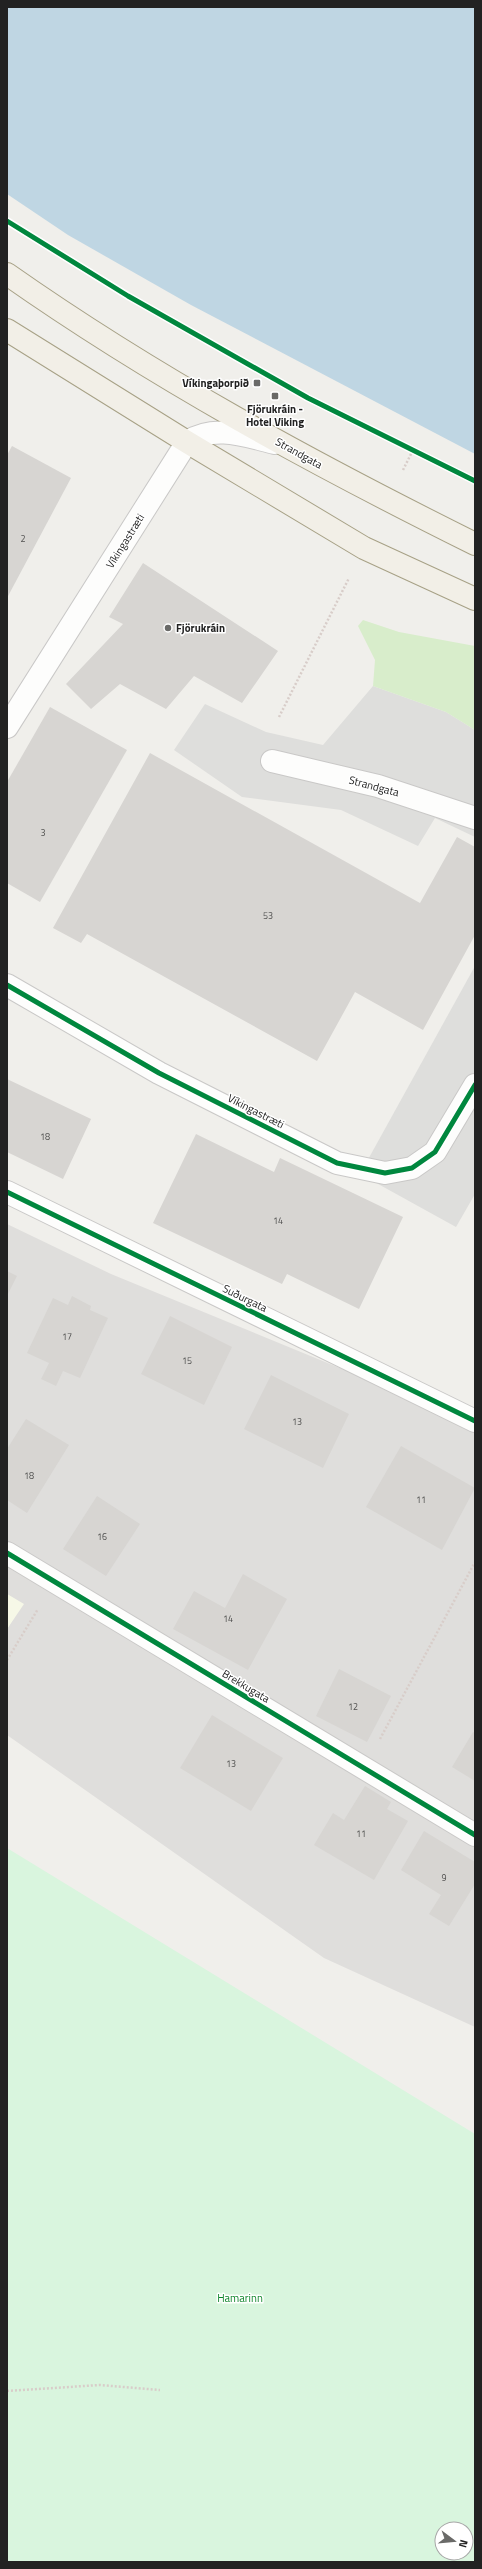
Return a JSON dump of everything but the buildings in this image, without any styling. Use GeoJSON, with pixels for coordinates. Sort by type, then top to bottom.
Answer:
{"type":"FeatureCollection","features":[{"type":"Feature","properties":{"kind":"main road","name":"Strandgata"},"geometry":{"type":"LineString","coordinates":[[7,274],[201,399],[286,446],[475,544]]}},
{"type":"Feature","properties":{"kind":"main road"},"geometry":{"type":"LineString","coordinates":[[7,330],[187,442],[364,548],[475,599]]}},
{"type":"Feature","properties":{"kind":"street"},"geometry":{"type":"LineString","coordinates":[[187,442],[199,434],[216,431],[286,446]]}},
{"type":"Feature","properties":{"kind":"street","name":"Víkingastræti"},"geometry":{"type":"LineString","coordinates":[[7,727],[187,442]]}},
{"type":"Feature","properties":{"kind":"street","name":"Strandgata"},"geometry":{"type":"LineString","coordinates":[[272,761],[378,786],[475,818]]}},
{"type":"Feature","properties":{"kind":"street","name":"Víkingastræti"},"geometry":{"type":"LineString","coordinates":[[7,985],[160,1073],[338,1163],[351,1166],[385,1173],[412,1168],[435,1152],[475,1085]]}},
{"type":"Feature","properties":{"kind":"street","name":"Suðurgata"},"geometry":{"type":"LineString","coordinates":[[7,1192],[475,1421]]}},
{"type":"Feature","properties":{"kind":"street","name":"Brekkugata"},"geometry":{"type":"LineString","coordinates":[[7,1553],[54,1583],[475,1835]]}},
{"type":"Feature","properties":{"kind":"path"},"geometry":{"type":"LineString","coordinates":[[401,476],[413,450]]}},
{"type":"Feature","properties":{"kind":"path"},"geometry":{"type":"LineString","coordinates":[[279,717],[351,575]]}},
{"type":"Feature","properties":{"kind":"path"},"geometry":{"type":"LineString","coordinates":[[364,1768],[475,1562]]}},
{"type":"Feature","properties":{"kind":"path"},"geometry":{"type":"LineString","coordinates":[[7,1660],[54,1583]]}},
{"type":"Feature","properties":{"kind":"path"},"geometry":{"type":"LineString","coordinates":[[7,2391],[100,2385],[160,2390]]}},
{"type":"Feature","properties":{"kind":"shaded area"},"geometry":{"type":"Polygon","coordinates":[[[373,686],[446,712],[475,730],[475,837],[435,818],[418,846],[341,810],[242,797],[174,750],[205,704],[266,732],[323,745],[373,686]]]}},
{"type":"Feature","properties":{"kind":"shaded area"},"geometry":{"type":"Polygon","coordinates":[[[475,966],[475,1194],[456,1227],[360,1174],[475,966]]]}},
{"type":"Feature","properties":{"kind":"shaded area"},"geometry":{"type":"Polygon","coordinates":[[[7,1224],[111,1274],[386,1387],[475,1433],[475,2027],[324,1958],[7,1735],[7,1629],[23,1604],[7,1594],[7,1224]]]}},
{"type":"Feature","properties":{"kind":"shaded area"},"geometry":{"type":"Polygon","coordinates":[[[7,1594],[24,1604],[7,1629],[7,1594]]]}},
{"type":"Feature","properties":{"kind":"green space"},"geometry":{"type":"Polygon","coordinates":[[[363,620],[399,632],[475,646],[475,730],[446,712],[373,686],[375,660],[358,626],[363,620]]]}},
{"type":"Feature","properties":{"kind":"green space","name":"Hamarinn"},"geometry":{"type":"Polygon","coordinates":[[[7,1848],[475,2134],[475,2562],[7,2562],[7,1848]]]}},
{"type":"Feature","properties":{"kind":"water"},"geometry":{"type":"Polygon","coordinates":[[[7,7],[475,7],[475,454],[191,305],[68,235],[7,194],[7,7]]]}},
{"type":"Feature","properties":{"kind":"cycle path"},"geometry":{"type":"LineString","coordinates":[[7,221],[128,296],[308,398],[475,481]]}},
{"type":"Feature","properties":{"kind":"cycle path"},"geometry":{"type":"LineString","coordinates":[[7,985],[159,1073],[337,1163],[385,1173],[412,1168],[435,1152],[475,1085]]}},
{"type":"Feature","properties":{"kind":"cycle path"},"geometry":{"type":"LineString","coordinates":[[7,1192],[475,1421]]}},
{"type":"Feature","properties":{"kind":"cycle path"},"geometry":{"type":"LineString","coordinates":[[7,1553],[475,1835]]}},
{"type":"Feature","properties":{"kind":"place","name":"Víkingaþorpið"},"geometry":{"type":"Point","coordinates":[257,383]}},
{"type":"Feature","properties":{"kind":"place","name":"Fjörukráin - Hotel Viking"},"geometry":{"type":"Point","coordinates":[275,396]}},
{"type":"Feature","properties":{"kind":"place","name":"Fjörukráin"},"geometry":{"type":"Point","coordinates":[168,628]}}]}
